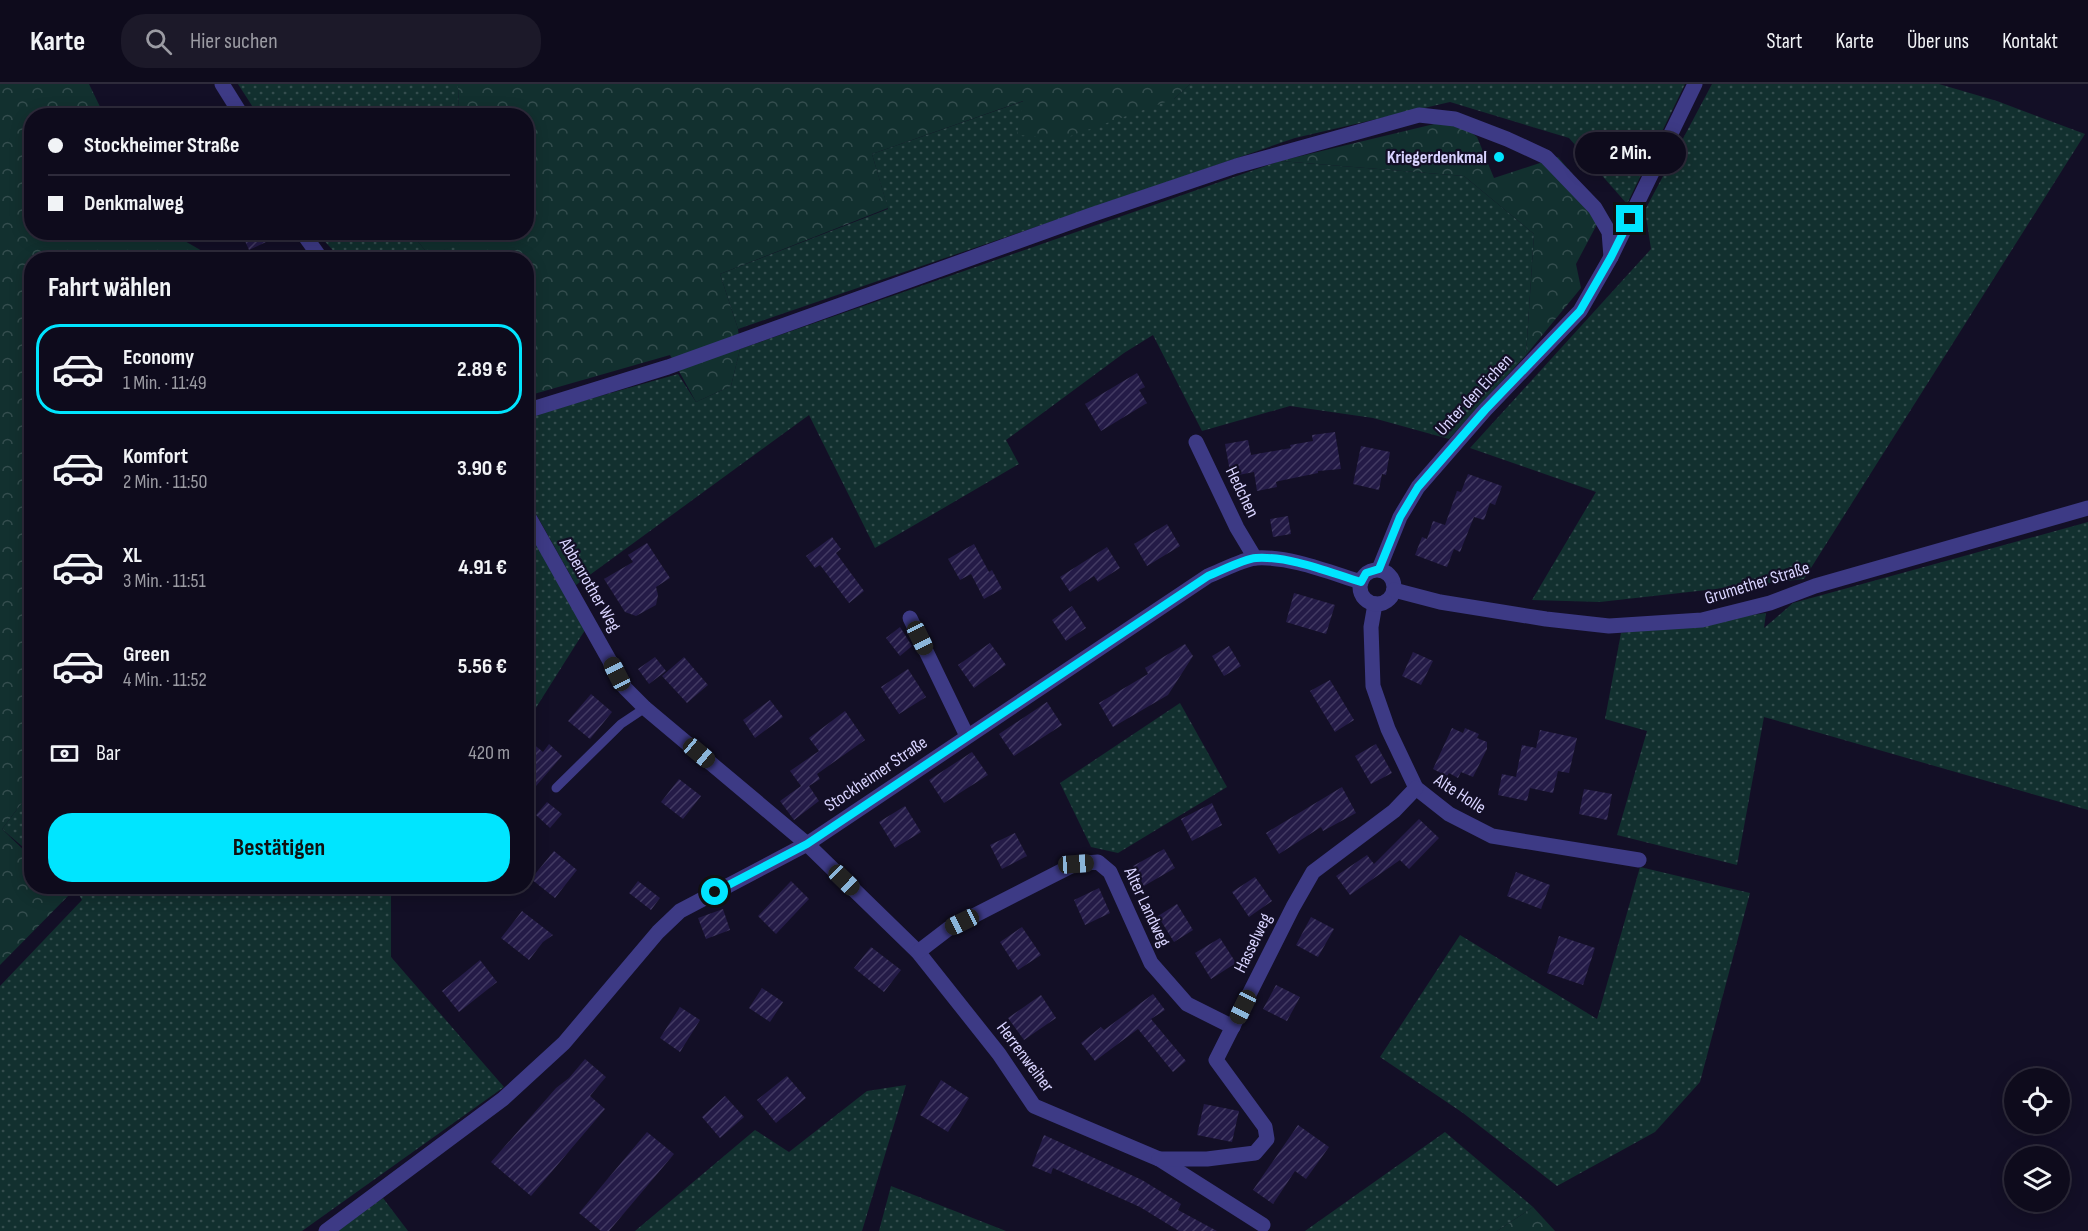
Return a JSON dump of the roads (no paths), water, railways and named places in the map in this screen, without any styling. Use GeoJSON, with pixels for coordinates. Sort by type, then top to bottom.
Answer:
{"type":"FeatureCollection","features":[{"type":"Feature","properties":{"kind":"street"},"geometry":{"type":"LineString","coordinates":[[222,84],[237,108]]}},
{"type":"Feature","properties":{"kind":"street","name":"Unter den Eichen"},"geometry":{"type":"LineString","coordinates":[[1379,569],[1400,517],[1418,487],[1485,410],[1580,311],[1611,257],[1695,84]]}},
{"type":"Feature","properties":{"kind":"street"},"geometry":{"type":"LineString","coordinates":[[534,409],[668,367],[1091,215],[1236,166],[1419,115],[1455,119],[1546,157],[1595,208],[1609,232],[1611,257]]}},
{"type":"Feature","properties":{"kind":"street","name":"Hedchen"},"geometry":{"type":"LineString","coordinates":[[1196,442],[1237,528],[1255,558]]}},
{"type":"Feature","properties":{"kind":"street","name":"Grumether Straße"},"geometry":{"type":"LineString","coordinates":[[1394,590],[1440,602],[1546,619],[1609,626],[1702,620],[1770,603],[1815,586],[2088,508]]}},
{"type":"Feature","properties":{"kind":"street","name":"Abbenrother Weg"},"geometry":{"type":"LineString","coordinates":[[534,526],[625,688],[645,708],[807,844]]}},
{"type":"Feature","properties":{"kind":"street","name":"Stockheimer Straße"},"geometry":{"type":"LineString","coordinates":[[326,1231],[503,1099],[564,1043],[658,932],[680,911],[807,844],[1208,576],[1255,558],[1314,567],[1361,582]]}},
{"type":"Feature","properties":{"kind":"street"},"geometry":{"type":"LineString","coordinates":[[1379,569],[1393,580],[1394,590],[1385,602],[1375,604],[1364,598],[1361,582],[1366,573],[1379,569]]}},
{"type":"Feature","properties":{"kind":"street","name":"Alte Holle"},"geometry":{"type":"LineString","coordinates":[[1375,604],[1371,627],[1373,686],[1388,729],[1416,788],[1449,814],[1492,836],[1639,860]]}},
{"type":"Feature","properties":{"kind":"street"},"geometry":{"type":"LineString","coordinates":[[910,618],[967,736]]}},
{"type":"Feature","properties":{"kind":"street","name":"Hasselweg"},"geometry":{"type":"LineString","coordinates":[[1159,1159],[1207,1159],[1255,1153],[1267,1139],[1265,1127],[1216,1060],[1313,872],[1394,811],[1416,788]]}},
{"type":"Feature","properties":{"kind":"street","name":"Herrenweiher"},"geometry":{"type":"LineString","coordinates":[[807,844],[918,952],[999,1053],[1034,1106],[1159,1159],[1263,1225]]}},
{"type":"Feature","properties":{"kind":"street","name":"Alter Landweg"},"geometry":{"type":"LineString","coordinates":[[918,952],[948,929],[1076,864],[1098,862],[1110,872],[1151,963],[1187,1004],[1233,1027]]}},
{"type":"Feature","properties":{"kind":"lane"},"geometry":{"type":"LineString","coordinates":[[556,788],[621,724],[645,708]]}},
{"type":"Feature","properties":{"kind":"place","name":"Kriegerdenkmal"},"geometry":{"type":"Point","coordinates":[1499,157]}}]}
